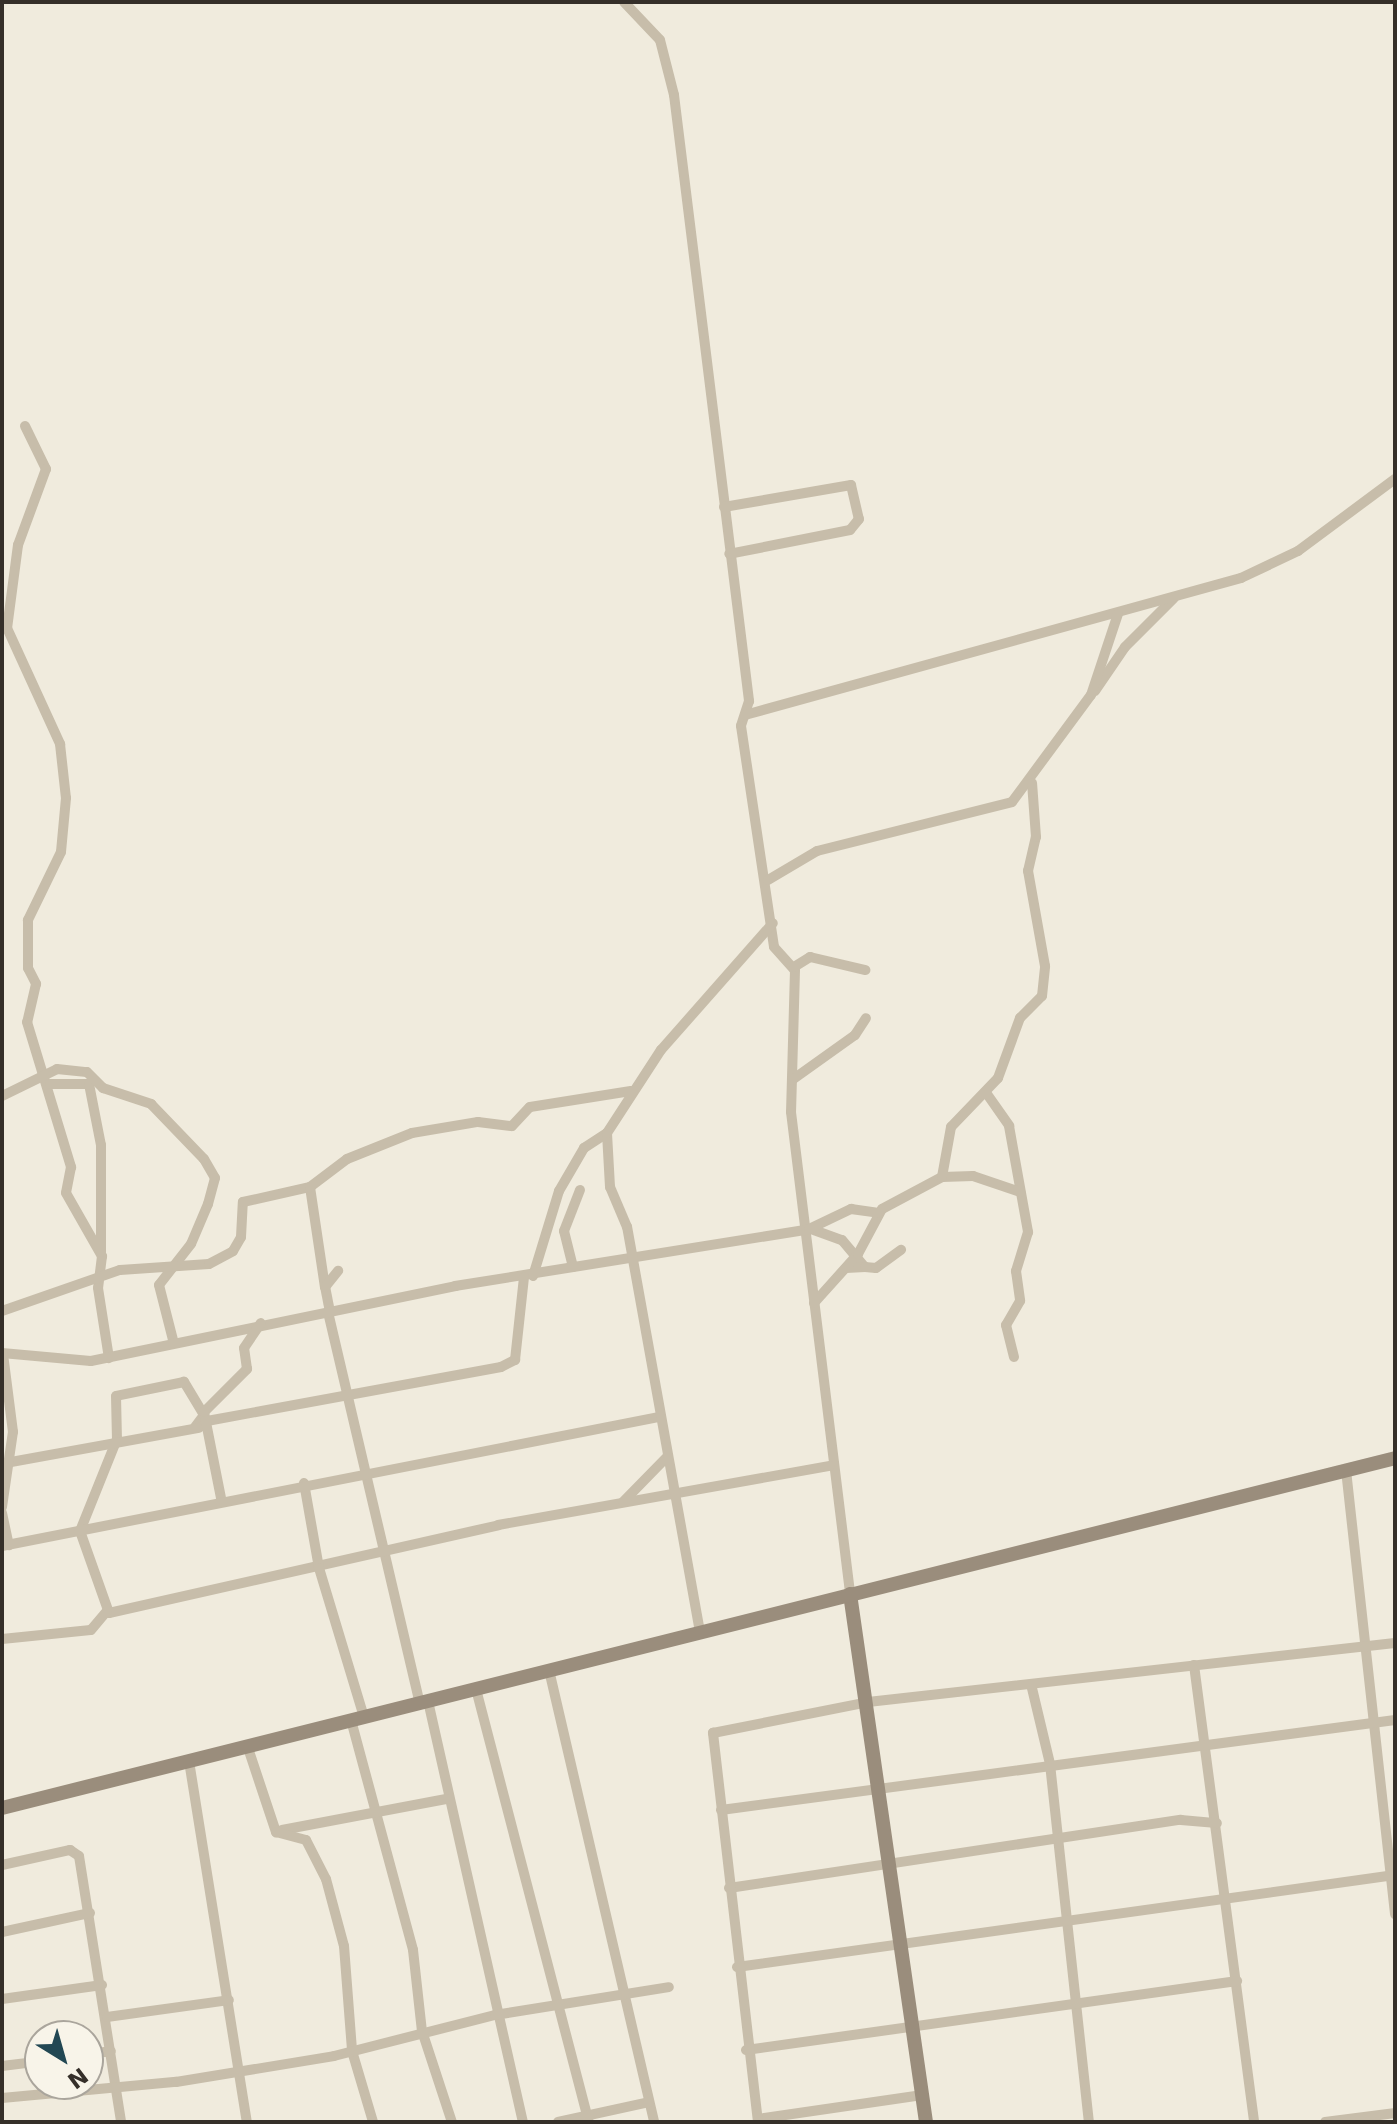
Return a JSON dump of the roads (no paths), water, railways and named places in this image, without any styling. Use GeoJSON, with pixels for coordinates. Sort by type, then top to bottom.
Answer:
{"type":"FeatureCollection","features":[{"type":"Feature","properties":{"kind":"main road"},"geometry":{"type":"LineString","coordinates":[[2,1808],[1395,1458]]}},
{"type":"Feature","properties":{"kind":"main road"},"geometry":{"type":"LineString","coordinates":[[850,1594],[882,1788],[926,2122]]}},
{"type":"Feature","properties":{"kind":"street"},"geometry":{"type":"LineString","coordinates":[[624,2],[660,40],[674,95],[729,554],[745,715],[741,726],[768,880],[776,950],[794,967],[792,1080],[830,1466],[850,1594]]}},
{"type":"Feature","properties":{"kind":"street"},"geometry":{"type":"LineString","coordinates":[[25,426],[46,469],[18,545],[7,628],[60,744],[66,798],[61,852],[28,920],[36,988],[27,1022],[49,1080],[60,1150],[71,1167],[66,1193],[101,1252]]}},
{"type":"Feature","properties":{"kind":"street"},"geometry":{"type":"LineString","coordinates":[[745,715],[1118,614],[1284,558],[1395,479]]}},
{"type":"Feature","properties":{"kind":"street"},"geometry":{"type":"LineString","coordinates":[[724,507],[851,485],[859,519],[850,530],[729,554]]}},
{"type":"Feature","properties":{"kind":"street"},"geometry":{"type":"LineString","coordinates":[[768,880],[782,865],[826,848],[1002,807],[1032,783],[1125,647],[1175,597]]}},
{"type":"Feature","properties":{"kind":"street"},"geometry":{"type":"LineString","coordinates":[[1091,695],[1118,614]]}},
{"type":"Feature","properties":{"kind":"street"},"geometry":{"type":"LineString","coordinates":[[942,1177],[951,1127],[987,1094],[1020,1018],[1043,986],[1028,871],[1036,837],[1032,783]]}},
{"type":"Feature","properties":{"kind":"street"},"geometry":{"type":"LineString","coordinates":[[11,1462],[514,1361],[528,1276],[559,1191],[584,1148],[607,1133],[631,1091],[773,923]]}},
{"type":"Feature","properties":{"kind":"street"},"geometry":{"type":"LineString","coordinates":[[794,967],[810,957],[865,970]]}},
{"type":"Feature","properties":{"kind":"street"},"geometry":{"type":"LineString","coordinates":[[792,1080],[866,1018]]}},
{"type":"Feature","properties":{"kind":"street"},"geometry":{"type":"LineString","coordinates":[[49,1080],[61,1068],[87,1072],[103,1088],[151,1104],[210,1168],[208,1204],[191,1244],[170,1266],[157,1298],[173,1340]]}},
{"type":"Feature","properties":{"kind":"street"},"geometry":{"type":"LineString","coordinates":[[2,1096],[49,1080],[89,1084],[101,1145],[101,1252],[97,1278],[109,1358]]}},
{"type":"Feature","properties":{"kind":"street"},"geometry":{"type":"LineString","coordinates":[[2,1311],[97,1278],[170,1266],[196,1268],[233,1251],[243,1202],[310,1187],[347,1159],[412,1133],[478,1122],[509,1127],[530,1107],[631,1091]]}},
{"type":"Feature","properties":{"kind":"street"},"geometry":{"type":"LineString","coordinates":[[987,1094],[1009,1126],[1028,1232],[1016,1271],[1020,1301],[1006,1325],[1014,1357]]}},
{"type":"Feature","properties":{"kind":"street"},"geometry":{"type":"LineString","coordinates":[[607,1133],[627,1256],[700,1632]]}},
{"type":"Feature","properties":{"kind":"street"},"geometry":{"type":"LineString","coordinates":[[814,1304],[858,1254],[879,1213],[942,1177],[973,1176],[1020,1192]]}},
{"type":"Feature","properties":{"kind":"street"},"geometry":{"type":"LineString","coordinates":[[310,1187],[329,1312],[523,2122]]}},
{"type":"Feature","properties":{"kind":"street"},"geometry":{"type":"LineString","coordinates":[[573,1267],[564,1231],[580,1190]]}},
{"type":"Feature","properties":{"kind":"street"},"geometry":{"type":"LineString","coordinates":[[659,1417],[221,1498],[6,1545],[2,1510],[11,1462],[2,1354],[53,1363],[109,1358],[173,1340],[261,1323],[627,1256],[809,1229],[851,1209],[879,1213]]}},
{"type":"Feature","properties":{"kind":"street"},"geometry":{"type":"LineString","coordinates":[[809,1229],[858,1254],[865,1267]]}},
{"type":"Feature","properties":{"kind":"street"},"geometry":{"type":"LineString","coordinates":[[846,1268],[876,1268],[901,1250]]}},
{"type":"Feature","properties":{"kind":"street"},"geometry":{"type":"LineString","coordinates":[[325,1287],[338,1271]]}},
{"type":"Feature","properties":{"kind":"street"},"geometry":{"type":"LineString","coordinates":[[207,1422],[247,1369],[244,1348],[261,1323]]}},
{"type":"Feature","properties":{"kind":"street"},"geometry":{"type":"LineString","coordinates":[[107,1611],[80,1531],[117,1439],[117,1394],[182,1381],[207,1422],[221,1498]]}},
{"type":"Feature","properties":{"kind":"street"},"geometry":{"type":"LineString","coordinates":[[622,1503],[666,1458]]}},
{"type":"Feature","properties":{"kind":"street"},"geometry":{"type":"LineString","coordinates":[[2,1639],[91,1630],[107,1611],[622,1503],[830,1466]]}},
{"type":"Feature","properties":{"kind":"street"},"geometry":{"type":"LineString","coordinates":[[1346,1470],[1369,1724],[1395,1914]]}},
{"type":"Feature","properties":{"kind":"street"},"geometry":{"type":"LineString","coordinates":[[304,1483],[319,1568],[413,1950],[422,2031],[452,2122]]}},
{"type":"Feature","properties":{"kind":"street"},"geometry":{"type":"LineString","coordinates":[[922,2095],[758,2120],[746,2050],[713,1733],[868,1702],[1395,1643]]}},
{"type":"Feature","properties":{"kind":"street"},"geometry":{"type":"LineString","coordinates":[[1194,1665],[1207,1743],[1254,2122]]}},
{"type":"Feature","properties":{"kind":"street"},"geometry":{"type":"LineString","coordinates":[[549,1670],[622,1995],[654,2122]]}},
{"type":"Feature","properties":{"kind":"street"},"geometry":{"type":"LineString","coordinates":[[1031,1684],[1050,1764],[1089,2122]]}},
{"type":"Feature","properties":{"kind":"street"},"geometry":{"type":"LineString","coordinates":[[476,1689],[589,2119]]}},
{"type":"Feature","properties":{"kind":"street"},"geometry":{"type":"LineString","coordinates":[[721,1810],[1395,1720]]}},
{"type":"Feature","properties":{"kind":"street"},"geometry":{"type":"LineString","coordinates":[[248,1748],[276,1832]]}},
{"type":"Feature","properties":{"kind":"street"},"geometry":{"type":"LineString","coordinates":[[189,1761],[247,2122]]}},
{"type":"Feature","properties":{"kind":"street"},"geometry":{"type":"LineString","coordinates":[[276,1832],[380,1816],[446,1799]]}},
{"type":"Feature","properties":{"kind":"street"},"geometry":{"type":"LineString","coordinates":[[1201,1819],[1214,1800]]}},
{"type":"Feature","properties":{"kind":"street"},"geometry":{"type":"LineString","coordinates":[[729,1888],[1201,1819],[1217,1823]]}},
{"type":"Feature","properties":{"kind":"street"},"geometry":{"type":"LineString","coordinates":[[276,1832],[306,1840],[326,1879],[344,1946],[352,2051],[373,2122]]}},
{"type":"Feature","properties":{"kind":"street"},"geometry":{"type":"LineString","coordinates":[[2,1865],[76,1852],[90,1913],[121,2122]]}},
{"type":"Feature","properties":{"kind":"street"},"geometry":{"type":"LineString","coordinates":[[737,1967],[902,1940],[1391,1875]]}},
{"type":"Feature","properties":{"kind":"street"},"geometry":{"type":"LineString","coordinates":[[2,1932],[90,1913]]}},
{"type":"Feature","properties":{"kind":"street"},"geometry":{"type":"LineString","coordinates":[[746,2050],[912,2022],[1237,1981]]}},
{"type":"Feature","properties":{"kind":"street"},"geometry":{"type":"LineString","coordinates":[[2,1999],[102,1985]]}},
{"type":"Feature","properties":{"kind":"street"},"geometry":{"type":"LineString","coordinates":[[2,2098],[116,2089],[240,2072],[352,2051],[495,2015],[669,1987]]}},
{"type":"Feature","properties":{"kind":"street"},"geometry":{"type":"LineString","coordinates":[[107,2017],[229,2000]]}},
{"type":"Feature","properties":{"kind":"street"},"geometry":{"type":"LineString","coordinates":[[104,2052],[111,2051]]}},
{"type":"Feature","properties":{"kind":"street"},"geometry":{"type":"LineString","coordinates":[[2,2066],[24,2063]]}},
{"type":"Feature","properties":{"kind":"street"},"geometry":{"type":"LineString","coordinates":[[558,2122],[589,2119],[649,2102]]}},
{"type":"Feature","properties":{"kind":"street"},"geometry":{"type":"LineString","coordinates":[[1325,2122],[1395,2113]]}}]}
